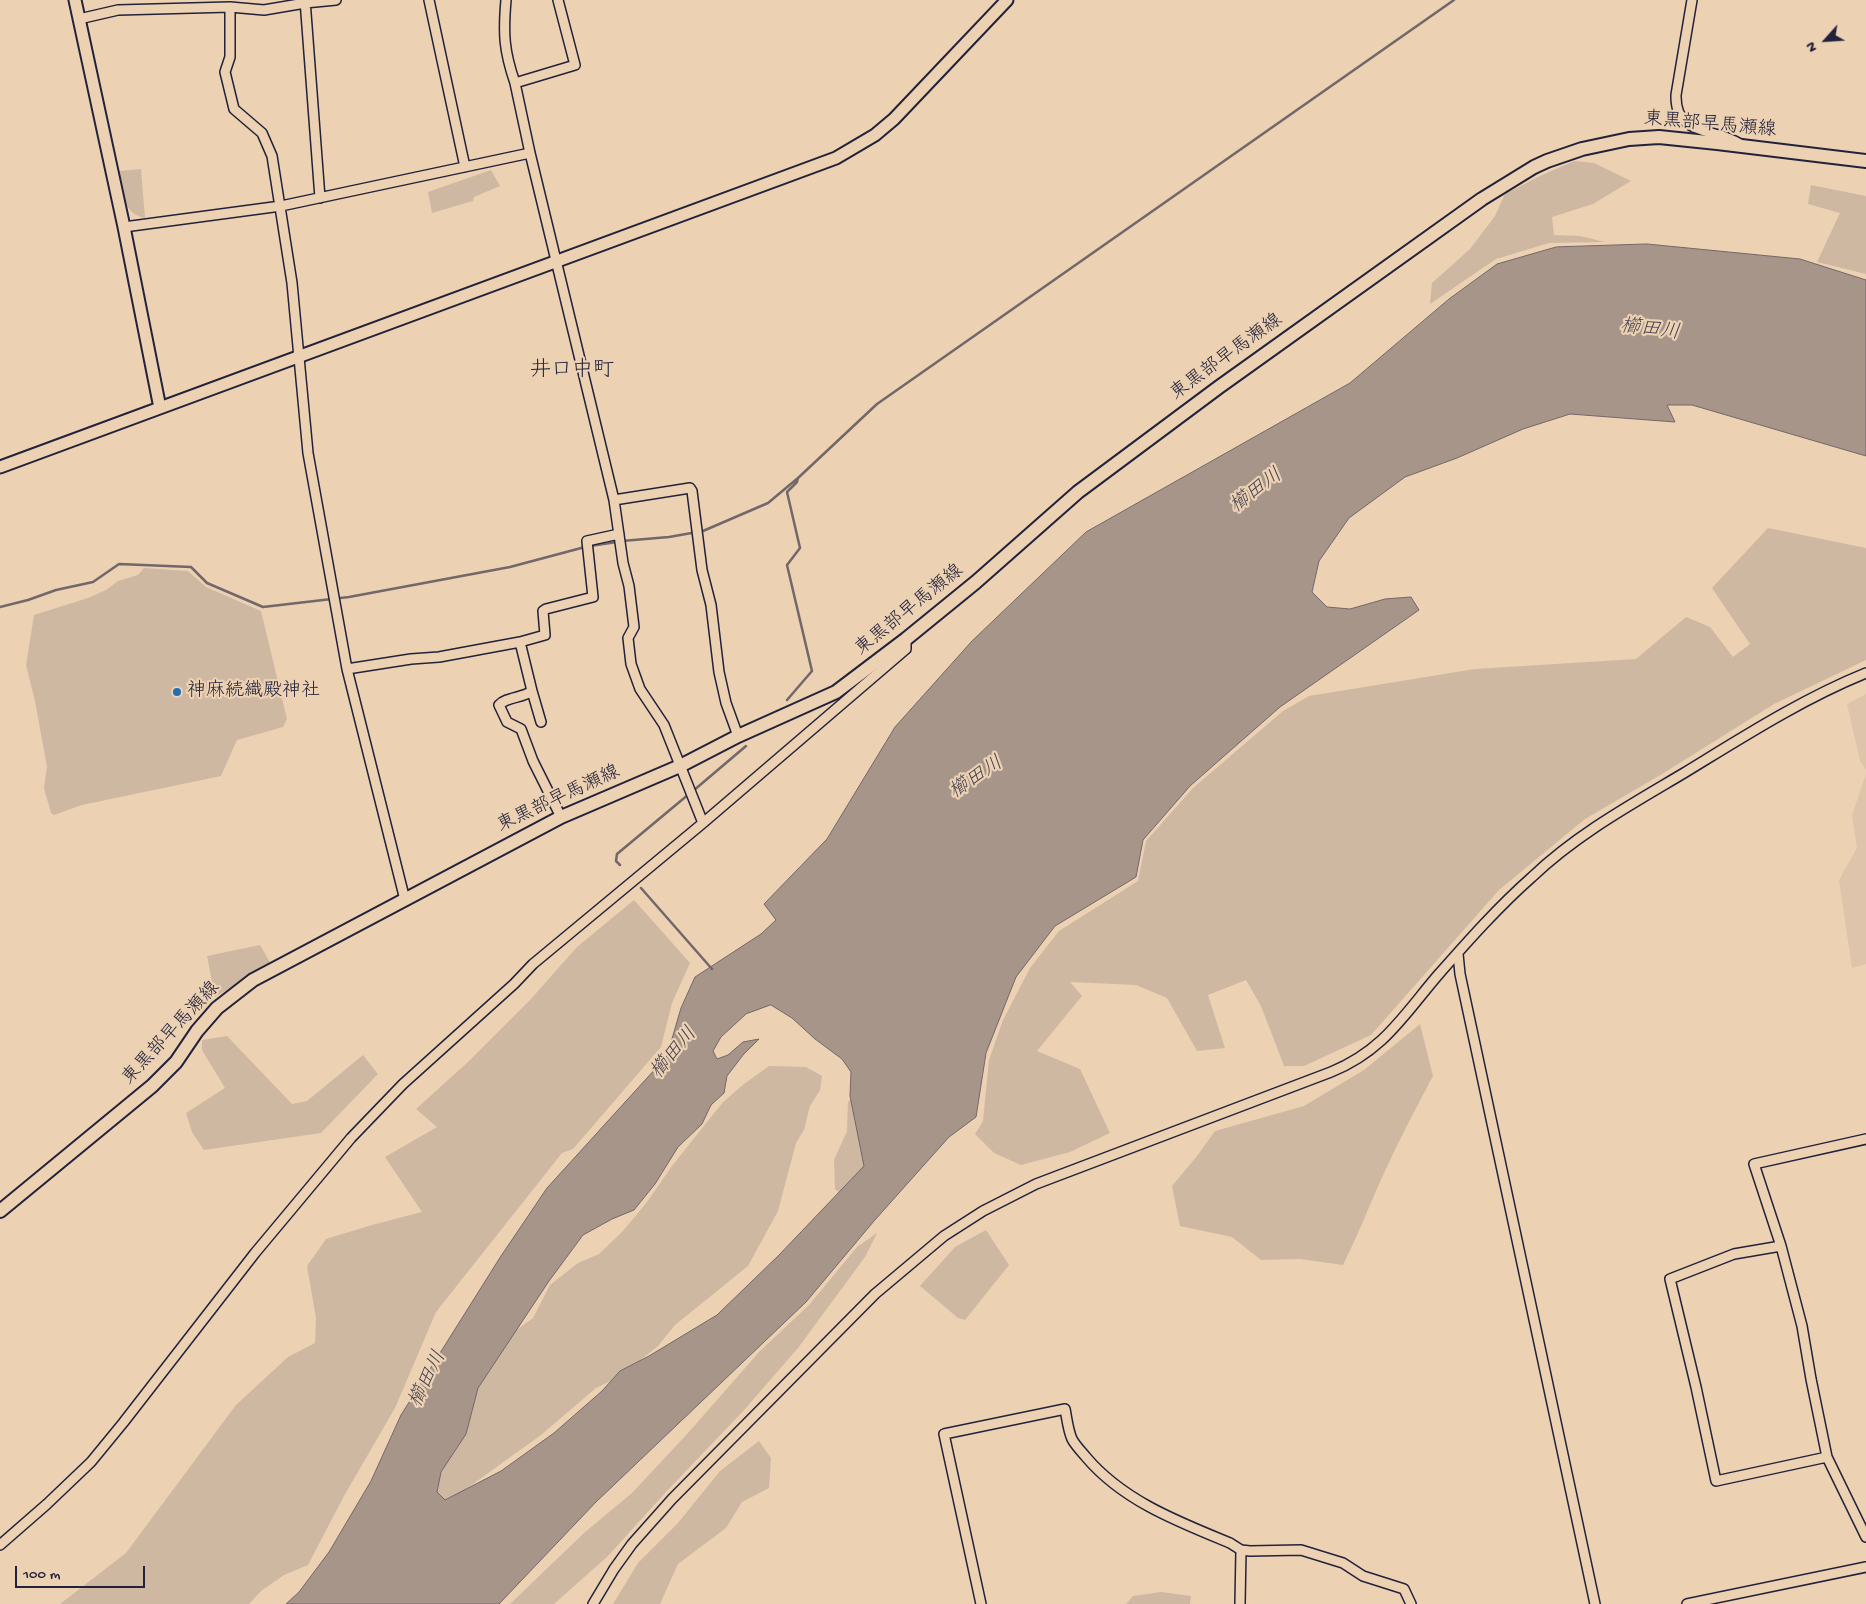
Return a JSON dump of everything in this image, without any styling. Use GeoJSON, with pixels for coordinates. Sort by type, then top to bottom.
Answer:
{"type":"FeatureCollection","features":[{"type":"Feature","properties":{"kind":"main road","name":"東黒部早馬瀬線"},"geometry":{"type":"LineString","coordinates":[[0,1211],[152,1086],[176,1062],[197,1031],[232,994],[253,980],[561,817],[681,769],[738,736],[836,692],[906,640],[976,582],[1078,492],[1179,416],[1474,204],[1525,172],[1547,161],[1582,149],[1629,139],[1659,138],[1866,161]]}},
{"type":"Feature","properties":{"kind":"street"},"geometry":{"type":"LineString","coordinates":[[75,0],[124,227],[160,408]]}},
{"type":"Feature","properties":{"kind":"street"},"geometry":{"type":"LineString","coordinates":[[79,19],[118,10],[230,7],[264,10],[305,1],[336,0]]}},
{"type":"Feature","properties":{"kind":"street"},"geometry":{"type":"LineString","coordinates":[[429,0],[465,167]]}},
{"type":"Feature","properties":{"kind":"street"},"geometry":{"type":"LineString","coordinates":[[506,0],[504,31],[506,57],[515,83],[530,153],[614,500],[634,627],[628,638],[631,664],[640,689],[664,726],[703,823]]}},
{"type":"Feature","properties":{"kind":"street"},"geometry":{"type":"LineString","coordinates":[[515,83],[575,65],[558,0]]}},
{"type":"Feature","properties":{"kind":"street"},"geometry":{"type":"LineString","coordinates":[[0,467],[836,158],[875,135],[894,119],[1007,0]]}},
{"type":"Feature","properties":{"kind":"street"},"geometry":{"type":"LineString","coordinates":[[1692,0],[1676,95],[1676,106],[1682,118],[1690,126],[1701,131],[1733,139],[1745,147]]}},
{"type":"Feature","properties":{"kind":"street"},"geometry":{"type":"LineString","coordinates":[[305,1],[320,198]]}},
{"type":"Feature","properties":{"kind":"street"},"geometry":{"type":"LineString","coordinates":[[230,7],[230,56],[225,72],[234,109],[262,133],[272,156],[292,284],[308,452],[347,669],[405,900]]}},
{"type":"Feature","properties":{"kind":"street"},"geometry":{"type":"LineString","coordinates":[[124,227],[281,206],[530,153]]}},
{"type":"Feature","properties":{"kind":"street"},"geometry":{"type":"LineString","coordinates":[[614,500],[690,488],[702,570],[711,605],[722,690],[738,736]]}},
{"type":"Feature","properties":{"kind":"street"},"geometry":{"type":"LineString","coordinates":[[347,669],[411,659],[439,657],[520,642],[544,635],[544,611],[546,609],[593,597],[587,541],[620,540]]}},
{"type":"Feature","properties":{"kind":"street"},"geometry":{"type":"LineString","coordinates":[[0,1544],[32,1518],[91,1462],[305,1192],[351,1138],[403,1084],[514,984],[533,964],[703,823],[906,649],[906,640]]}},
{"type":"Feature","properties":{"kind":"street"},"geometry":{"type":"LineString","coordinates":[[520,642],[541,722]]}},
{"type":"Feature","properties":{"kind":"street"},"geometry":{"type":"LineString","coordinates":[[593,1604],[632,1544],[672,1499],[876,1294],[944,1236],[983,1211],[1036,1184],[1313,1079],[1357,1060],[1374,1048],[1394,1028],[1488,919],[1532,876],[1583,835],[1764,725],[1866,673]]}},
{"type":"Feature","properties":{"kind":"street"},"geometry":{"type":"LineString","coordinates":[[532,691],[525,696],[502,701],[500,705],[507,722],[521,729],[533,761],[561,817]]}},
{"type":"Feature","properties":{"kind":"street"},"geometry":{"type":"LineString","coordinates":[[1458,954],[1460,974],[1513,1228],[1533,1311],[1595,1604]]}},
{"type":"Feature","properties":{"kind":"street"},"geometry":{"type":"LineString","coordinates":[[1866,1139],[1754,1164],[1781,1246],[1802,1326],[1827,1457],[1866,1537]]}},
{"type":"Feature","properties":{"kind":"street"},"geometry":{"type":"LineString","coordinates":[[1781,1246],[1734,1254],[1670,1279],[1716,1481],[1827,1457]]}},
{"type":"Feature","properties":{"kind":"street"},"geometry":{"type":"LineString","coordinates":[[981,1604],[944,1434],[1065,1409],[1073,1441],[1091,1463],[1110,1480],[1159,1512],[1230,1543],[1241,1550],[1301,1550],[1344,1563],[1364,1576],[1404,1589],[1411,1604]]}},
{"type":"Feature","properties":{"kind":"street"},"geometry":{"type":"LineString","coordinates":[[1240,1604],[1241,1550]]}},
{"type":"Feature","properties":{"kind":"street"},"geometry":{"type":"LineString","coordinates":[[1687,1604],[1866,1567]]}},
{"type":"Feature","properties":{"kind":"shaded area"},"geometry":{"type":"Polygon","coordinates":[[[1574,161],[1594,163],[1631,181],[1593,204],[1552,217],[1554,235],[1580,236],[1605,242],[1549,243],[1496,259],[1430,304],[1432,283],[1470,249],[1495,216],[1505,194],[1574,161]]]}},
{"type":"Feature","properties":{"kind":"shaded area"},"geometry":{"type":"Polygon","coordinates":[[[141,169],[145,218],[137,216],[128,206],[123,193],[119,171],[141,169]]]}},
{"type":"Feature","properties":{"kind":"shaded area"},"geometry":{"type":"Polygon","coordinates":[[[491,170],[500,186],[474,197],[473,201],[432,213],[428,192],[491,170]]]}},
{"type":"Feature","properties":{"kind":"shaded area"},"geometry":{"type":"Polygon","coordinates":[[[1811,185],[1866,196],[1866,274],[1817,262],[1840,213],[1808,204],[1811,185]]]}},
{"type":"Feature","properties":{"kind":"shaded area"},"geometry":{"type":"Polygon","coordinates":[[[1768,528],[1866,548],[1866,660],[1774,704],[1662,774],[1585,819],[1499,890],[1371,1035],[1304,1066],[1284,1066],[1261,1006],[1246,980],[1208,995],[1225,1048],[1197,1051],[1167,998],[1136,985],[1070,982],[1082,996],[1037,1051],[1080,1069],[1110,1133],[1070,1152],[1021,1165],[994,1153],[975,1134],[983,1121],[989,1060],[1003,1020],[1030,968],[1059,931],[1138,881],[1146,841],[1193,788],[1283,711],[1309,696],[1475,669],[1636,659],[1686,617],[1710,627],[1733,657],[1750,644],[1712,588],[1768,528]]]}},
{"type":"Feature","properties":{"kind":"shaded area"},"geometry":{"type":"Polygon","coordinates":[[[144,568],[188,571],[206,587],[261,611],[287,719],[283,727],[237,740],[221,776],[82,805],[54,815],[51,813],[44,788],[47,767],[35,701],[26,665],[34,615],[88,598],[106,590],[118,581],[138,575],[144,568]]]}},
{"type":"Feature","properties":{"kind":"shaded area"},"geometry":{"type":"Polygon","coordinates":[[[1866,694],[1866,770],[1860,761],[1847,704],[1866,694]]]}},
{"type":"Feature","properties":{"kind":"shaded area"},"geometry":{"type":"Polygon","coordinates":[[[1866,774],[1866,964],[1852,968],[1839,880],[1857,848],[1852,815],[1866,774]]]}},
{"type":"Feature","properties":{"kind":"shaded area"},"geometry":{"type":"Polygon","coordinates":[[[634,900],[690,963],[672,1003],[661,1047],[573,1149],[562,1153],[436,1312],[395,1408],[344,1496],[308,1565],[284,1575],[261,1591],[249,1604],[60,1604],[126,1553],[236,1405],[288,1357],[315,1343],[316,1318],[307,1266],[326,1239],[422,1212],[385,1157],[437,1127],[416,1109],[469,1061],[530,1000],[577,947],[634,900]]]}},
{"type":"Feature","properties":{"kind":"shaded area"},"geometry":{"type":"Polygon","coordinates":[[[260,945],[271,964],[215,997],[207,956],[260,945]]]}},
{"type":"Feature","properties":{"kind":"shaded area"},"geometry":{"type":"Polygon","coordinates":[[[1420,1024],[1433,1076],[1390,1161],[1343,1265],[1300,1259],[1261,1260],[1232,1237],[1180,1226],[1172,1186],[1215,1131],[1304,1106],[1364,1070],[1420,1024]]]}},
{"type":"Feature","properties":{"kind":"shaded area"},"geometry":{"type":"Polygon","coordinates":[[[227,1036],[292,1104],[307,1101],[363,1055],[378,1074],[321,1133],[204,1150],[192,1132],[186,1113],[225,1088],[202,1050],[202,1040],[227,1036]]]}},
{"type":"Feature","properties":{"kind":"shaded area"},"geometry":{"type":"Polygon","coordinates":[[[769,1066],[806,1067],[822,1076],[820,1090],[810,1106],[804,1130],[796,1143],[778,1211],[748,1266],[675,1325],[658,1346],[619,1377],[596,1388],[541,1435],[437,1510],[422,1471],[507,1337],[533,1318],[550,1285],[578,1263],[599,1254],[623,1231],[723,1102],[769,1066]]]}},
{"type":"Feature","properties":{"kind":"shaded area"},"geometry":{"type":"Polygon","coordinates":[[[864,1086],[895,1135],[842,1194],[835,1189],[834,1160],[847,1131],[848,1102],[864,1086]]]}},
{"type":"Feature","properties":{"kind":"shaded area"},"geometry":{"type":"Polygon","coordinates":[[[986,1230],[1009,1265],[965,1320],[958,1318],[920,1286],[955,1247],[986,1230]]]}},
{"type":"Feature","properties":{"kind":"shaded area"},"geometry":{"type":"Polygon","coordinates":[[[877,1233],[865,1257],[798,1348],[745,1409],[608,1556],[554,1604],[510,1604],[584,1533],[632,1493],[760,1351],[809,1305],[857,1247],[877,1233]]]}},
{"type":"Feature","properties":{"kind":"shaded area"},"geometry":{"type":"Polygon","coordinates":[[[759,1441],[771,1458],[769,1488],[742,1502],[726,1528],[678,1564],[660,1604],[613,1604],[638,1563],[678,1523],[720,1471],[759,1441]]]}},
{"type":"Feature","properties":{"kind":"shaded area"},"geometry":{"type":"Polygon","coordinates":[[[1161,1592],[1191,1596],[1190,1604],[1126,1604],[1133,1596],[1161,1592]]]}},
{"type":"Feature","properties":{"kind":"water","name":"櫛田川"},"geometry":{"type":"Polygon","coordinates":[[[1647,244],[1800,259],[1866,280],[1866,456],[1692,405],[1667,405],[1675,422],[1570,414],[1523,429],[1457,458],[1405,477],[1349,518],[1319,561],[1312,592],[1327,607],[1350,609],[1385,599],[1411,597],[1419,610],[1280,707],[1190,786],[1143,840],[1136,877],[1055,926],[1016,977],[986,1053],[976,1117],[949,1137],[874,1221],[806,1302],[596,1502],[499,1604],[286,1604],[299,1592],[329,1552],[371,1481],[401,1415],[501,1256],[547,1188],[667,1056],[681,1008],[695,977],[761,934],[776,920],[764,904],[827,839],[895,727],[972,641],[1086,532],[1350,383],[1449,299],[1497,264],[1556,247],[1647,244]],[[771,1005],[746,1014],[721,1037],[713,1051],[717,1059],[728,1055],[743,1042],[759,1039],[743,1055],[727,1076],[724,1093],[711,1105],[702,1124],[678,1147],[655,1184],[634,1210],[612,1219],[583,1235],[549,1281],[478,1388],[466,1434],[441,1472],[437,1492],[445,1500],[501,1471],[554,1433],[602,1391],[620,1371],[649,1356],[717,1315],[779,1255],[864,1166],[850,1096],[851,1072],[842,1059],[815,1039],[792,1018],[771,1005]]]}},
{"type":"Feature","properties":{"kind":"waterway"},"geometry":{"type":"LineString","coordinates":[[622,541],[669,537],[703,531],[768,503],[798,478],[877,404],[1454,0]]}},
{"type":"Feature","properties":{"kind":"waterway"},"geometry":{"type":"LineString","coordinates":[[787,700],[812,671],[787,565],[800,548],[787,492],[797,482],[798,478]]}},
{"type":"Feature","properties":{"kind":"waterway"},"geometry":{"type":"LineString","coordinates":[[590,546],[617,542]]}},
{"type":"Feature","properties":{"kind":"waterway"},"geometry":{"type":"LineString","coordinates":[[0,607],[56,590],[93,582],[119,564],[191,567],[207,583],[263,607],[349,597],[510,567],[585,547]]}},
{"type":"Feature","properties":{"kind":"waterway"},"geometry":{"type":"LineString","coordinates":[[693,791],[746,746]]}},
{"type":"Feature","properties":{"kind":"waterway"},"geometry":{"type":"LineString","coordinates":[[620,865],[616,861],[617,854],[689,794]]}},
{"type":"Feature","properties":{"kind":"waterway"},"geometry":{"type":"LineString","coordinates":[[641,888],[712,969]]}},
{"type":"Feature","properties":{"kind":"place","name":"神麻続織殿神社"},"geometry":{"type":"Point","coordinates":[177,692]}},
{"type":"Feature","properties":{"kind":"district","name":"井口中町"},"geometry":{"type":"Point","coordinates":[572,372]}}]}
